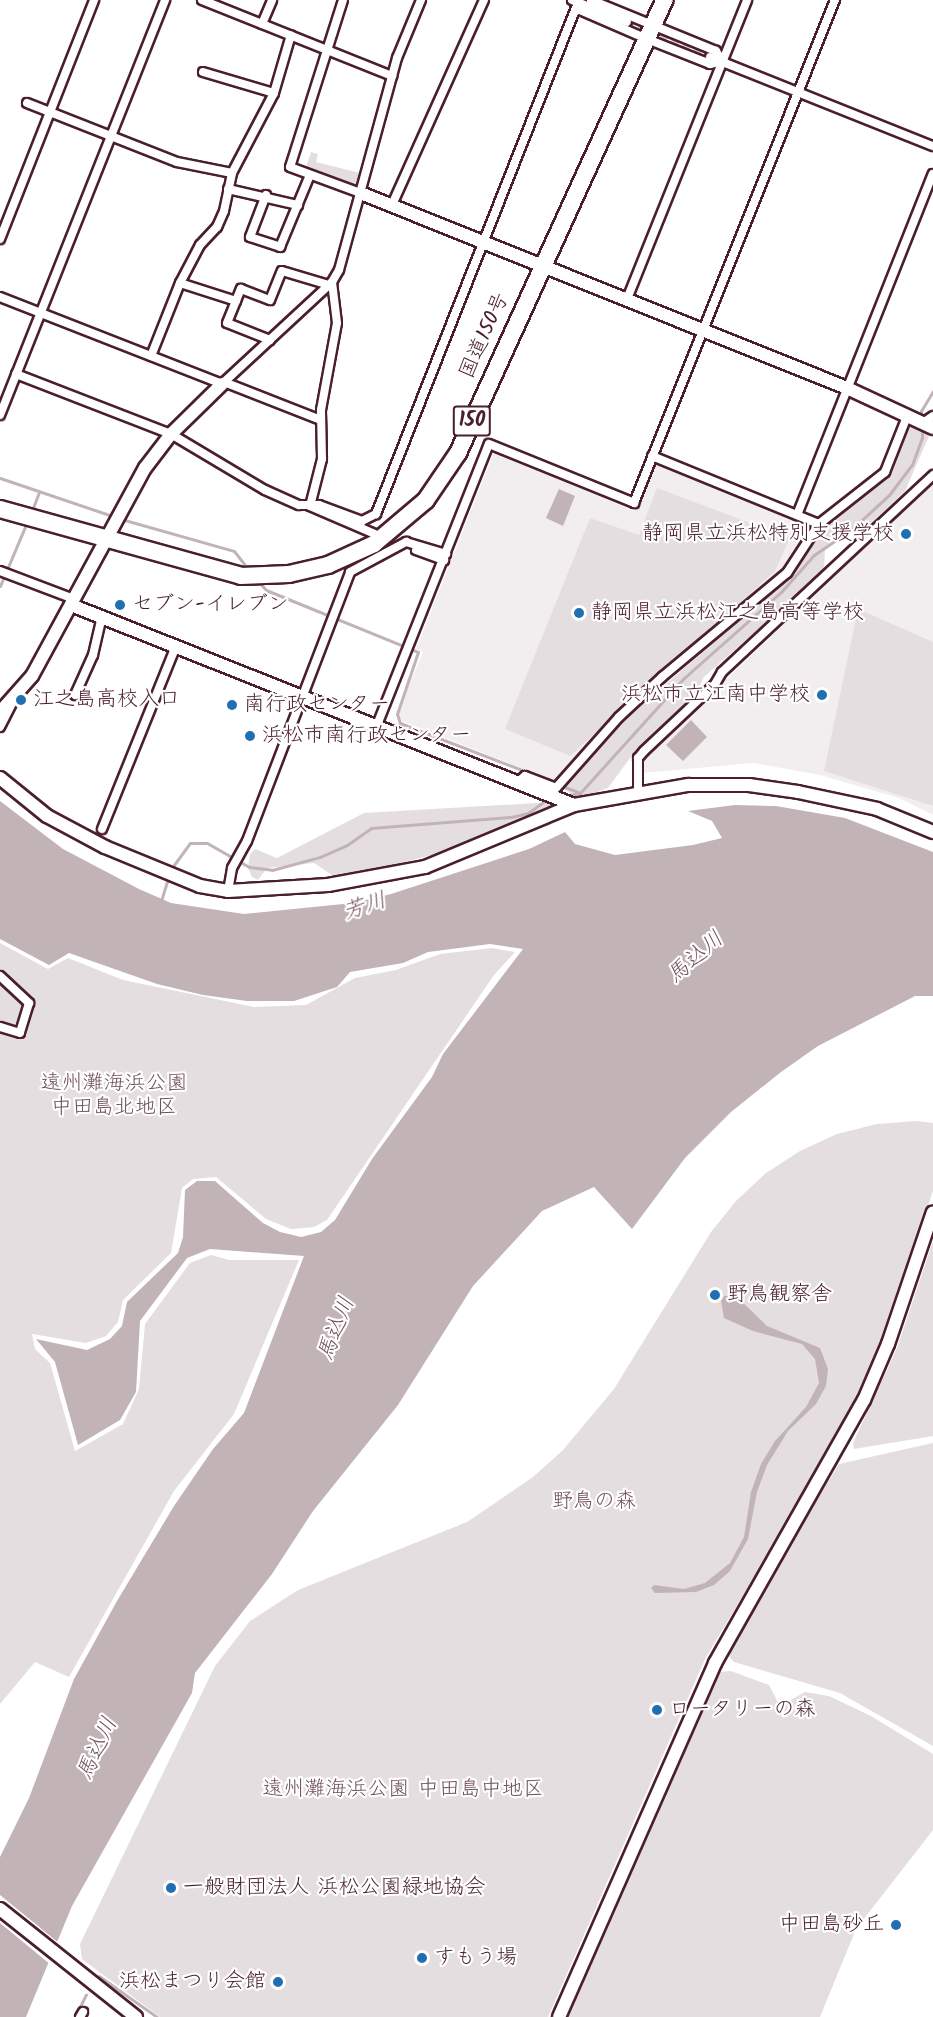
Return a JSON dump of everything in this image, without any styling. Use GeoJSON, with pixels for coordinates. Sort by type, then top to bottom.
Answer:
{"type":"FeatureCollection","features":[{"type":"Feature","properties":{"kind":"highway","name":"国道150号"},"geometry":{"type":"LineString","coordinates":[[0,510],[241,576],[288,574],[328,566],[374,544],[426,500],[458,453],[664,0]]}},
{"type":"Feature","properties":{"kind":"street"},"geometry":{"type":"LineString","coordinates":[[0,239],[94,0]]}},
{"type":"Feature","properties":{"kind":"street"},"geometry":{"type":"LineString","coordinates":[[0,415],[165,0]]}},
{"type":"Feature","properties":{"kind":"street"},"geometry":{"type":"LineString","coordinates":[[202,0],[392,76]]}},
{"type":"Feature","properties":{"kind":"street"},"geometry":{"type":"LineString","coordinates":[[262,24],[272,0]]}},
{"type":"Feature","properties":{"kind":"street"},"geometry":{"type":"LineString","coordinates":[[343,0],[290,167],[483,240],[930,422]]}},
{"type":"Feature","properties":{"kind":"street"},"geometry":{"type":"LineString","coordinates":[[0,727],[73,602],[145,468],[171,434],[330,283],[346,253],[392,76],[421,0]]}},
{"type":"Feature","properties":{"kind":"street"},"geometry":{"type":"LineString","coordinates":[[391,207],[484,0]]}},
{"type":"Feature","properties":{"kind":"street"},"geometry":{"type":"LineString","coordinates":[[591,0],[710,64],[722,61]]}},
{"type":"Feature","properties":{"kind":"street"},"geometry":{"type":"LineString","coordinates":[[627,299],[747,0]]}},
{"type":"Feature","properties":{"kind":"street"},"geometry":{"type":"LineString","coordinates":[[377,725],[489,444],[634,503],[835,0]]}},
{"type":"Feature","properties":{"kind":"street"},"geometry":{"type":"LineString","coordinates":[[578,1],[580,10],[716,51],[722,61]]}},
{"type":"Feature","properties":{"kind":"street"},"geometry":{"type":"LineString","coordinates":[[578,1],[627,22]]}},
{"type":"Feature","properties":{"kind":"street"},"geometry":{"type":"LineString","coordinates":[[310,506],[319,505],[362,521],[376,514],[578,1]]}},
{"type":"Feature","properties":{"kind":"street"},"geometry":{"type":"LineString","coordinates":[[151,356],[180,283],[200,245],[217,226],[232,173],[274,93],[291,35]]}},
{"type":"Feature","properties":{"kind":"street"},"geometry":{"type":"LineString","coordinates":[[710,57],[933,146]]}},
{"type":"Feature","properties":{"kind":"street"},"geometry":{"type":"LineString","coordinates":[[204,72],[274,93]]}},
{"type":"Feature","properties":{"kind":"street"},"geometry":{"type":"LineString","coordinates":[[27,103],[177,162],[232,173]]}},
{"type":"Feature","properties":{"kind":"street"},"geometry":{"type":"LineString","coordinates":[[797,515],[933,174]]}},
{"type":"Feature","properties":{"kind":"street"},"geometry":{"type":"LineString","coordinates":[[266,195],[250,237],[280,247],[310,175]]}},
{"type":"Feature","properties":{"kind":"street"},"geometry":{"type":"LineString","coordinates":[[228,189],[266,195],[298,205]]}},
{"type":"Feature","properties":{"kind":"street"},"geometry":{"type":"LineString","coordinates":[[270,340],[227,323],[241,289],[270,300],[282,272],[330,283]]}},
{"type":"Feature","properties":{"kind":"street"},"geometry":{"type":"LineString","coordinates":[[180,283],[236,301]]}},
{"type":"Feature","properties":{"kind":"street"},"geometry":{"type":"LineString","coordinates":[[310,506],[322,459],[321,420],[337,322],[330,283]]}},
{"type":"Feature","properties":{"kind":"street"},"geometry":{"type":"LineString","coordinates":[[0,297],[321,420]]}},
{"type":"Feature","properties":{"kind":"street"},"geometry":{"type":"LineString","coordinates":[[16,374],[171,434],[265,490],[310,506],[375,534]]}},
{"type":"Feature","properties":{"kind":"street"},"geometry":{"type":"LineString","coordinates":[[518,782],[525,776],[556,788],[619,717],[662,677],[787,573],[819,524],[885,472],[908,414]]}},
{"type":"Feature","properties":{"kind":"street"},"geometry":{"type":"LineString","coordinates":[[652,456],[819,524]]}},
{"type":"Feature","properties":{"kind":"street"},"geometry":{"type":"LineString","coordinates":[[638,792],[638,758],[644,751],[715,684],[722,672],[933,475]]}},
{"type":"Feature","properties":{"kind":"street"},"geometry":{"type":"LineString","coordinates":[[228,891],[232,868],[247,841],[350,572],[406,542],[445,557]]}},
{"type":"Feature","properties":{"kind":"street"},"geometry":{"type":"LineString","coordinates":[[409,547],[445,557]]}},
{"type":"Feature","properties":{"kind":"street"},"geometry":{"type":"LineString","coordinates":[[0,571],[102,616],[574,805]]}},
{"type":"Feature","properties":{"kind":"street"},"geometry":{"type":"LineString","coordinates":[[75,695],[93,655],[102,616]]}},
{"type":"Feature","properties":{"kind":"street"},"geometry":{"type":"LineString","coordinates":[[102,829],[176,646]]}},
{"type":"Feature","properties":{"kind":"street"},"geometry":{"type":"LineString","coordinates":[[0,712],[16,697]]}},
{"type":"Feature","properties":{"kind":"street"},"geometry":{"type":"LineString","coordinates":[[0,778],[47,816],[105,847],[200,886],[228,891],[328,885],[425,867],[574,805],[688,784],[777,789],[877,809],[933,832]]}},
{"type":"Feature","properties":{"kind":"street"},"geometry":{"type":"LineString","coordinates":[[0,976],[29,1004],[20,1033],[0,1027]]}},
{"type":"Feature","properties":{"kind":"street"},"geometry":{"type":"LineString","coordinates":[[559,2017],[720,1653],[864,1400],[888,1344],[933,1212]]}},
{"type":"Feature","properties":{"kind":"street"},"geometry":{"type":"LineString","coordinates":[[0,1909],[129,2015]]}},
{"type":"Feature","properties":{"kind":"shaded area","name":"静岡県立浜松江之島高等学校"},"geometry":{"type":"Polygon","coordinates":[[[494,452],[634,511],[655,461],[810,525],[782,571],[698,638],[618,712],[554,781],[400,720],[398,712],[423,652],[416,649],[494,452]]]}},
{"type":"Feature","properties":{"kind":"shaded area","name":"浜松市立江南中学校"},"geometry":{"type":"Polygon","coordinates":[[[933,483],[933,815],[899,798],[820,775],[754,763],[642,773],[640,761],[933,483]]]}},
{"type":"Feature","properties":{"kind":"green space"},"geometry":{"type":"Polygon","coordinates":[[[311,152],[318,154],[316,162],[360,173],[356,186],[306,167],[311,152]]]}},
{"type":"Feature","properties":{"kind":"green space"},"geometry":{"type":"Polygon","coordinates":[[[916,426],[929,436],[905,491],[866,528],[843,531],[825,548],[824,571],[704,677],[693,699],[633,754],[608,788],[578,799],[564,788],[623,721],[791,576],[819,531],[888,476],[908,428],[916,426]]]}},
{"type":"Feature","properties":{"kind":"green space"},"geometry":{"type":"Polygon","coordinates":[[[657,488],[790,538],[775,571],[570,756],[505,729],[590,518],[639,535],[657,488]]]}},
{"type":"Feature","properties":{"kind":"green space"},"geometry":{"type":"Polygon","coordinates":[[[858,609],[933,642],[933,806],[824,771],[858,609]]]}},
{"type":"Feature","properties":{"kind":"green space"},"geometry":{"type":"Polygon","coordinates":[[[554,802],[556,809],[455,849],[369,871],[335,877],[314,863],[267,868],[258,880],[252,877],[248,868],[250,854],[255,849],[277,858],[364,813],[554,802]]]}},
{"type":"Feature","properties":{"kind":"green space","name":"遠州灘海浜公園 中田島北地区"},"geometry":{"type":"Polygon","coordinates":[[[0,943],[48,969],[68,958],[123,980],[254,1007],[306,1005],[355,978],[396,970],[440,954],[492,948],[515,952],[494,975],[327,1220],[314,1227],[291,1229],[266,1219],[216,1177],[193,1179],[182,1188],[171,1253],[123,1300],[118,1322],[106,1336],[86,1343],[32,1334],[35,1349],[50,1363],[75,1451],[123,1424],[139,1389],[145,1324],[190,1263],[211,1255],[229,1260],[299,1260],[234,1414],[174,1491],[69,1677],[35,1662],[0,1704],[0,943]]]}},
{"type":"Feature","properties":{"kind":"green space","name":"遠州灘海浜公園 中田島中地区"},"geometry":{"type":"Polygon","coordinates":[[[917,1121],[933,1123],[933,1191],[874,1360],[830,1449],[705,1659],[548,2017],[160,2017],[82,1959],[80,1944],[215,1666],[250,1621],[298,1590],[467,1522],[533,1477],[563,1450],[614,1389],[711,1232],[736,1201],[766,1173],[800,1151],[837,1134],[877,1124],[917,1121]]]}},
{"type":"Feature","properties":{"kind":"green space"},"geometry":{"type":"Polygon","coordinates":[[[933,1241],[933,1436],[854,1449],[853,1443],[897,1348],[933,1241]]]}},
{"type":"Feature","properties":{"kind":"green space"},"geometry":{"type":"Polygon","coordinates":[[[933,1443],[933,1746],[840,1693],[734,1662],[728,1655],[755,1601],[839,1464],[933,1443]]]}},
{"type":"Feature","properties":{"kind":"green space"},"geometry":{"type":"Polygon","coordinates":[[[731,1671],[769,1685],[780,1706],[805,1692],[829,1696],[871,1716],[933,1754],[933,1830],[856,1929],[820,2017],[567,2017],[713,1683],[720,1672],[731,1671]]]}},
{"type":"Feature","properties":{"kind":"water"},"geometry":{"type":"Polygon","coordinates":[[[559,489],[575,496],[563,526],[546,518],[559,489]]]}},
{"type":"Feature","properties":{"kind":"water"},"geometry":{"type":"Polygon","coordinates":[[[691,720],[707,737],[683,761],[666,745],[691,720]]]}},
{"type":"Feature","properties":{"kind":"water"},"geometry":{"type":"Polygon","coordinates":[[[0,801],[63,849],[139,889],[171,903],[244,914],[353,903],[391,894],[529,849],[565,832],[575,844],[615,855],[693,845],[722,838],[712,821],[688,811],[735,805],[776,806],[845,818],[933,852],[933,996],[915,996],[818,1046],[781,1072],[731,1112],[685,1158],[632,1229],[594,1187],[542,1211],[473,1286],[398,1405],[313,1511],[272,1574],[195,1673],[192,1693],[72,1906],[26,2017],[0,2017],[0,1857],[29,1798],[74,1679],[117,1601],[174,1506],[213,1449],[244,1413],[304,1256],[210,1249],[187,1258],[140,1321],[136,1392],[120,1420],[78,1445],[55,1362],[36,1339],[87,1350],[110,1339],[122,1326],[127,1302],[178,1253],[183,1237],[185,1190],[197,1181],[215,1181],[263,1223],[280,1232],[301,1237],[321,1232],[335,1220],[372,1159],[432,1077],[443,1054],[523,949],[490,944],[428,952],[403,963],[350,972],[337,987],[294,1001],[247,1001],[203,995],[157,984],[69,953],[49,965],[0,939],[0,801]]]}},
{"type":"Feature","properties":{"kind":"water"},"geometry":{"type":"Polygon","coordinates":[[[735,1295],[767,1326],[820,1348],[828,1369],[826,1386],[816,1404],[788,1431],[767,1465],[757,1492],[748,1539],[730,1571],[714,1585],[696,1592],[655,1593],[651,1588],[654,1585],[684,1589],[705,1583],[730,1563],[744,1537],[751,1492],[761,1464],[775,1441],[806,1407],[819,1383],[815,1359],[802,1344],[753,1331],[724,1318],[721,1301],[724,1296],[735,1295]]]}},
{"type":"Feature","properties":{"kind":"pier"},"geometry":{"type":"Polygon","coordinates":[[[0,1895],[60,1944],[51,1965],[0,1923],[0,1895]]]}},
{"type":"Feature","properties":{"kind":"waterway"},"geometry":{"type":"LineString","coordinates":[[921,419],[921,411],[933,391]]}},
{"type":"Feature","properties":{"kind":"waterway"},"geometry":{"type":"LineString","coordinates":[[562,796],[580,793],[684,678],[782,591],[814,555],[852,529],[889,495],[912,465],[922,438],[922,426]]}},
{"type":"Feature","properties":{"kind":"waterway"},"geometry":{"type":"LineString","coordinates":[[0,478],[115,517]]}},
{"type":"Feature","properties":{"kind":"waterway"},"geometry":{"type":"LineString","coordinates":[[31,513],[39,492]]}},
{"type":"Feature","properties":{"kind":"waterway"},"geometry":{"type":"LineString","coordinates":[[121,519],[234,551],[248,569]]}},
{"type":"Feature","properties":{"kind":"waterway"},"geometry":{"type":"LineString","coordinates":[[0,586],[27,522]]}},
{"type":"Feature","properties":{"kind":"waterway"},"geometry":{"type":"LineString","coordinates":[[258,581],[266,590],[418,652],[397,714],[400,723],[550,781]]}},
{"type":"Feature","properties":{"kind":"waterway"},"geometry":{"type":"LineString","coordinates":[[559,785],[578,792]]}},
{"type":"Feature","properties":{"kind":"waterway"},"geometry":{"type":"LineString","coordinates":[[171,869],[190,843],[207,843],[249,867],[272,870],[320,857],[347,845],[371,828],[511,817],[528,813],[547,799]]}},
{"type":"Feature","properties":{"kind":"waterway"},"geometry":{"type":"LineString","coordinates":[[161,901],[169,875]]}},
{"type":"Feature","properties":{"kind":"waterway"},"geometry":{"type":"LineString","coordinates":[[99,1976],[157,2017]]}},
{"type":"Feature","properties":{"kind":"waterway"},"geometry":{"type":"LineString","coordinates":[[75,2017],[86,1994]]}},
{"type":"Feature","properties":{"kind":"tunnel"},"geometry":{"type":"LineString","coordinates":[[627,22],[710,57]]}},
{"type":"Feature","properties":{"kind":"place","name":"静岡県立浜松特別支援学校"},"geometry":{"type":"Point","coordinates":[906,534]}},
{"type":"Feature","properties":{"kind":"place","name":"セブン-イレブン"},"geometry":{"type":"Point","coordinates":[120,605]}},
{"type":"Feature","properties":{"kind":"place","name":"静岡県立浜松江之島高等学校"},"geometry":{"type":"Point","coordinates":[579,613]}},
{"type":"Feature","properties":{"kind":"place","name":"浜松市立江南中学校"},"geometry":{"type":"Point","coordinates":[822,695]}},
{"type":"Feature","properties":{"kind":"place","name":"江之島高校入口"},"geometry":{"type":"Point","coordinates":[21,700]}},
{"type":"Feature","properties":{"kind":"place","name":"南行政センター"},"geometry":{"type":"Point","coordinates":[232,705]}},
{"type":"Feature","properties":{"kind":"place","name":"浜松市南行政センター"},"geometry":{"type":"Point","coordinates":[250,736]}},
{"type":"Feature","properties":{"kind":"place","name":"野鳥観察舎"},"geometry":{"type":"Point","coordinates":[715,1295]}},
{"type":"Feature","properties":{"kind":"place","name":"ロータリーの森"},"geometry":{"type":"Point","coordinates":[657,1710]}},
{"type":"Feature","properties":{"kind":"place","name":"一般財団法人 浜松公園緑地協会"},"geometry":{"type":"Point","coordinates":[171,1888]}},
{"type":"Feature","properties":{"kind":"place","name":"中田島砂丘"},"geometry":{"type":"Point","coordinates":[896,1925]}},
{"type":"Feature","properties":{"kind":"place","name":"すもう場"},"geometry":{"type":"Point","coordinates":[422,1958]}},
{"type":"Feature","properties":{"kind":"place","name":"浜松まつり会館"},"geometry":{"type":"Point","coordinates":[278,1982]}},
{"type":"Feature","properties":{"kind":"water label","name":"芳川"},"geometry":{"type":"Point","coordinates":[365,907]}},
{"type":"Feature","properties":{"kind":"water label","name":"馬込川"},"geometry":{"type":"Point","coordinates":[696,958]}},
{"type":"Feature","properties":{"kind":"water label","name":"馬込川"},"geometry":{"type":"Point","coordinates":[337,1329]}},
{"type":"Feature","properties":{"kind":"water label","name":"馬込川"},"geometry":{"type":"Point","coordinates":[98,1749]}},
{"type":"Feature","properties":{"kind":"park label","name":"野鳥の森"},"geometry":{"type":"Point","coordinates":[594,1502]}}]}
